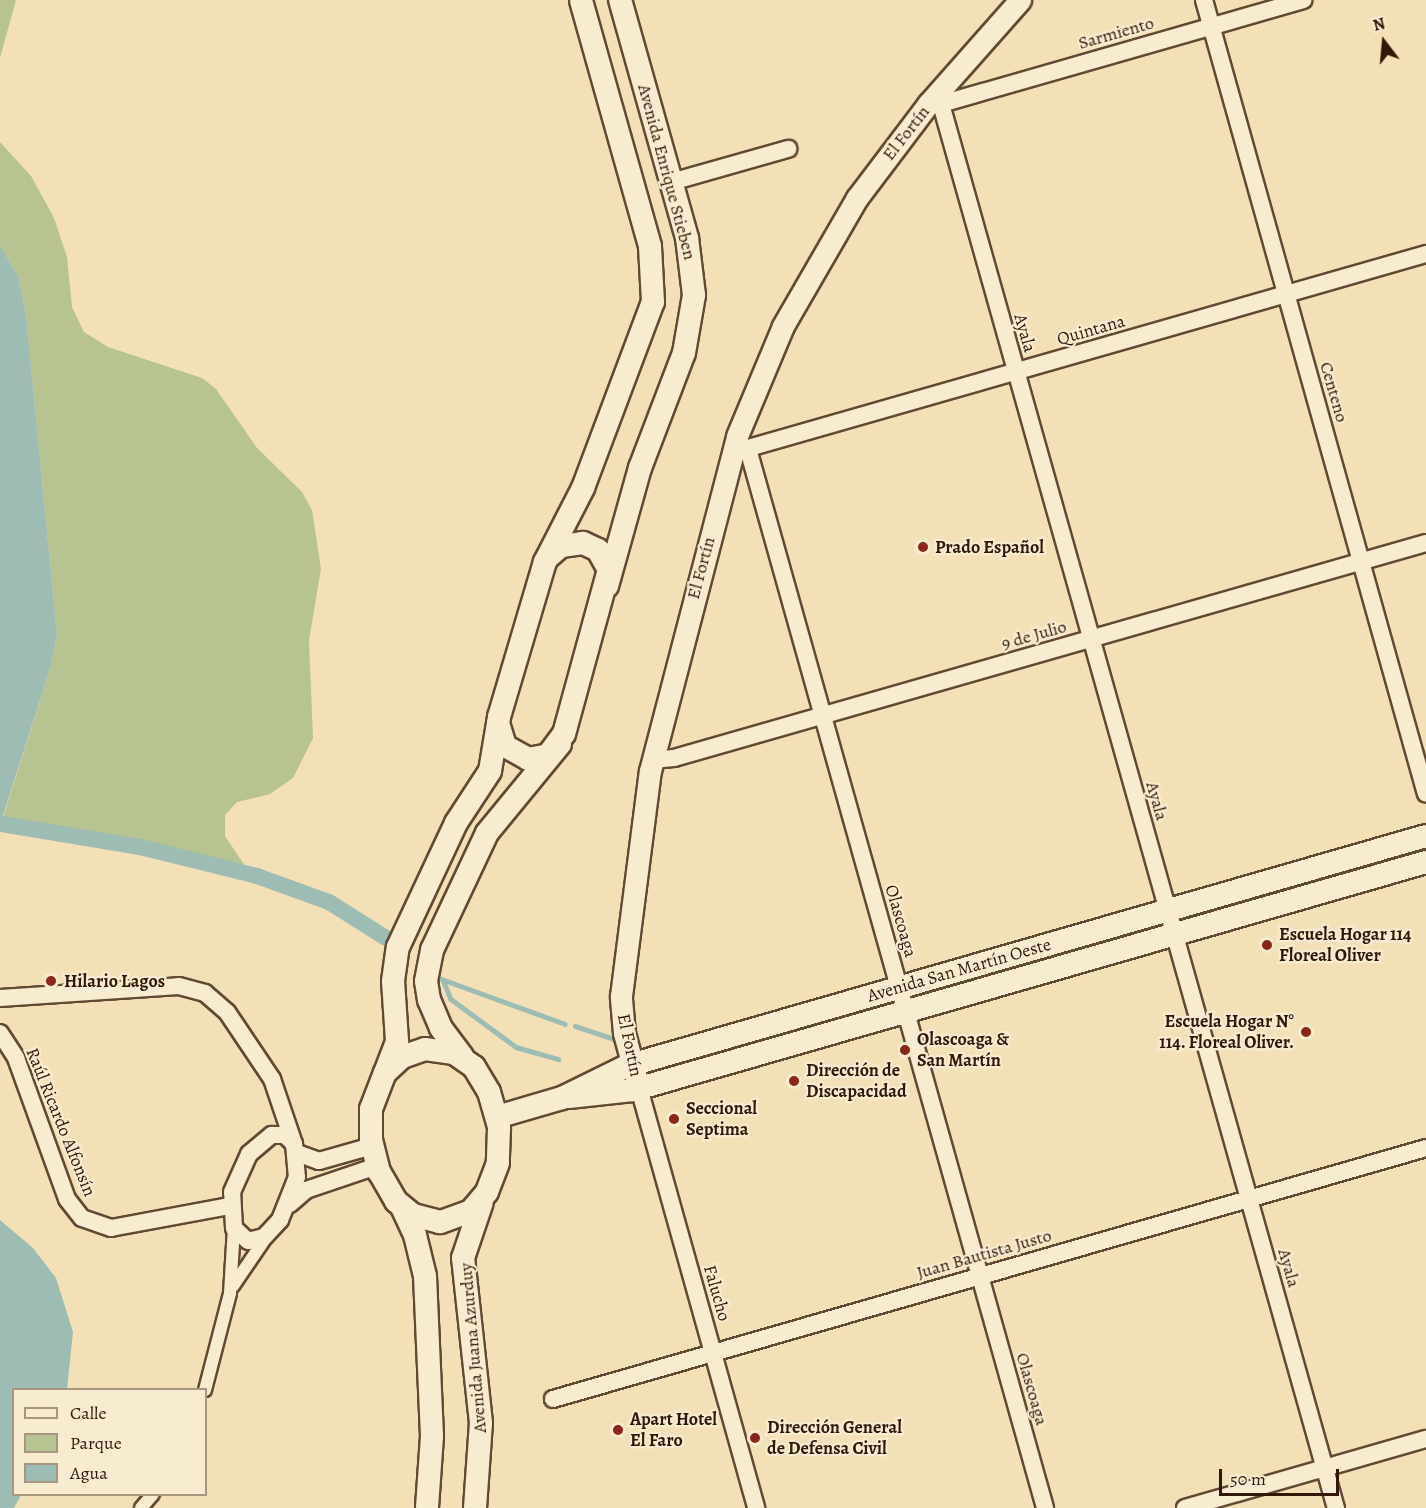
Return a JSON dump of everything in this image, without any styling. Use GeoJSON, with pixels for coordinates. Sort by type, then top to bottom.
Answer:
{"type":"FeatureCollection","features":[{"type":"Feature","properties":{"kind":"main road","name":"Avenida Enrique Stieben"},"geometry":{"type":"LineString","coordinates":[[385,1073],[397,1041],[394,963],[416,906],[456,823],[490,771],[499,717],[545,562],[583,488],[647,325],[654,291],[650,246],[581,0]]}},
{"type":"Feature","properties":{"kind":"main road","name":"Avenida Enrique Stieben"},"geometry":{"type":"LineString","coordinates":[[468,1061],[441,1028],[427,991],[429,960],[490,827],[543,770],[560,744],[640,468],[691,325],[692,265],[620,0]]}},
{"type":"Feature","properties":{"kind":"main road","name":"Avenida Enrique Stieben"},"geometry":{"type":"LineString","coordinates":[[545,562],[561,546],[588,544],[605,559],[607,586]]}},
{"type":"Feature","properties":{"kind":"main road"},"geometry":{"type":"LineString","coordinates":[[499,717],[500,737],[518,756],[543,757],[560,744]]}},
{"type":"Feature","properties":{"kind":"main road","name":"Avenida San Martín Oeste"},"geometry":{"type":"LineString","coordinates":[[562,1098],[632,1064],[1426,836]]}},
{"type":"Feature","properties":{"kind":"main road","name":"Avenida San Martín Oeste"},"geometry":{"type":"LineString","coordinates":[[497,1117],[562,1098],[639,1088],[1426,862]]}},
{"type":"Feature","properties":{"kind":"main road"},"geometry":{"type":"LineString","coordinates":[[416,906],[446,920]]}},
{"type":"Feature","properties":{"kind":"main road"},"geometry":{"type":"LineString","coordinates":[[401,1206],[419,1218],[440,1222],[471,1211],[487,1192],[498,1163],[497,1117],[486,1086],[468,1061],[447,1050],[425,1049],[402,1057],[385,1073],[371,1109],[374,1156],[415,1235],[425,1276],[432,1436],[427,1508]]}},
{"type":"Feature","properties":{"kind":"main road","name":"Avenida Juana Azurduy"},"geometry":{"type":"LineString","coordinates":[[475,1508],[482,1423],[463,1258],[487,1192]]}},
{"type":"Feature","properties":{"kind":"street","name":"El Fortín"},"geometry":{"type":"LineString","coordinates":[[639,1088],[622,1024],[621,996],[652,760],[740,451],[797,302],[857,198],[1020,0]]}},
{"type":"Feature","properties":{"kind":"street","name":"Centeno"},"geometry":{"type":"LineString","coordinates":[[1204,0],[1426,794]]}},
{"type":"Feature","properties":{"kind":"street","name":"Sarmiento"},"geometry":{"type":"LineString","coordinates":[[937,101],[1303,0]]}},
{"type":"Feature","properties":{"kind":"street","name":"Ayala"},"geometry":{"type":"LineString","coordinates":[[937,101],[1016,372],[1336,1508]]}},
{"type":"Feature","properties":{"kind":"street"},"geometry":{"type":"LineString","coordinates":[[671,182],[788,149]]}},
{"type":"Feature","properties":{"kind":"street","name":"Quintana"},"geometry":{"type":"LineString","coordinates":[[740,451],[1426,254]]}},
{"type":"Feature","properties":{"kind":"street","name":"Olascoaga"},"geometry":{"type":"LineString","coordinates":[[740,451],[823,715],[1045,1508]]}},
{"type":"Feature","properties":{"kind":"street","name":"9 de Julio"},"geometry":{"type":"LineString","coordinates":[[652,760],[823,715],[1426,543]]}},
{"type":"Feature","properties":{"kind":"street"},"geometry":{"type":"LineString","coordinates":[[0,998],[179,986],[205,993],[227,1012],[272,1078],[296,1148],[297,1177],[288,1207]]}},
{"type":"Feature","properties":{"kind":"street","name":"Raúl Ricardo Alfonsín"},"geometry":{"type":"LineString","coordinates":[[0,1033],[16,1058],[67,1199],[82,1218],[111,1228],[230,1206]]}},
{"type":"Feature","properties":{"kind":"street","name":"Falucho"},"geometry":{"type":"LineString","coordinates":[[639,1088],[756,1508]]}},
{"type":"Feature","properties":{"kind":"street"},"geometry":{"type":"LineString","coordinates":[[205,1388],[230,1293],[234,1228],[230,1206],[237,1178],[257,1145],[279,1134],[296,1148],[319,1161],[374,1156]]}},
{"type":"Feature","properties":{"kind":"street","name":"Juan Bautista Justo"},"geometry":{"type":"LineString","coordinates":[[553,1399],[1426,1148]]}},
{"type":"Feature","properties":{"kind":"street"},"geometry":{"type":"LineString","coordinates":[[230,1293],[288,1207],[306,1190],[374,1156]]}},
{"type":"Feature","properties":{"kind":"street"},"geometry":{"type":"LineString","coordinates":[[234,1228],[248,1241],[272,1230]]}},
{"type":"Feature","properties":{"kind":"street"},"geometry":{"type":"LineString","coordinates":[[1185,1508],[1426,1439]]}},
{"type":"Feature","properties":{"kind":"street"},"geometry":{"type":"LineString","coordinates":[[141,1508],[151,1496]]}},
{"type":"Feature","properties":{"kind":"green space"},"geometry":{"type":"Polygon","coordinates":[[[0,0],[16,0],[0,58],[0,0]]]}},
{"type":"Feature","properties":{"kind":"green space"},"geometry":{"type":"Polygon","coordinates":[[[0,142],[31,176],[54,218],[67,257],[72,307],[84,332],[108,347],[202,378],[216,389],[257,448],[302,492],[312,510],[321,569],[309,640],[313,738],[293,778],[270,794],[237,802],[225,815],[225,836],[251,875],[140,847],[1,824],[51,666],[57,634],[26,315],[18,276],[0,245],[0,142]]]}},
{"type":"Feature","properties":{"kind":"water"},"geometry":{"type":"Polygon","coordinates":[[[0,245],[18,276],[26,315],[57,634],[51,666],[0,825],[0,245]]]}},
{"type":"Feature","properties":{"kind":"water"},"geometry":{"type":"Polygon","coordinates":[[[0,1220],[33,1248],[56,1278],[73,1332],[67,1388],[12,1388],[12,1496],[20,1496],[14,1508],[0,1508],[0,1220]]]}},
{"type":"Feature","properties":{"kind":"waterway"},"geometry":{"type":"LineString","coordinates":[[1,824],[140,847],[257,876],[329,902],[386,938]]}},
{"type":"Feature","properties":{"kind":"waterway"},"geometry":{"type":"LineString","coordinates":[[436,977],[565,1024]]}},
{"type":"Feature","properties":{"kind":"waterway"},"geometry":{"type":"LineString","coordinates":[[444,982],[451,999],[516,1047],[558,1059]]}},
{"type":"Feature","properties":{"kind":"waterway"},"geometry":{"type":"LineString","coordinates":[[575,1026],[620,1041]]}},
{"type":"Feature","properties":{"kind":"place","name":"Prado Español"},"geometry":{"type":"Point","coordinates":[923,547]}},
{"type":"Feature","properties":{"kind":"place","name":"Escuela Hogar 114 Floreal Oliver"},"geometry":{"type":"Point","coordinates":[1267,945]}},
{"type":"Feature","properties":{"kind":"place","name":"Hilario Lagos"},"geometry":{"type":"Point","coordinates":[51,981]}},
{"type":"Feature","properties":{"kind":"place","name":"Escuela Hogar N° 114. Floreal Oliver."},"geometry":{"type":"Point","coordinates":[1306,1032]}},
{"type":"Feature","properties":{"kind":"place","name":"Olascoaga & San Martín"},"geometry":{"type":"Point","coordinates":[905,1050]}},
{"type":"Feature","properties":{"kind":"place","name":"Dirección de Discapacidad"},"geometry":{"type":"Point","coordinates":[794,1081]}},
{"type":"Feature","properties":{"kind":"place","name":"Seccional Septima"},"geometry":{"type":"Point","coordinates":[674,1119]}},
{"type":"Feature","properties":{"kind":"place","name":"Apart Hotel El Faro"},"geometry":{"type":"Point","coordinates":[618,1430]}},
{"type":"Feature","properties":{"kind":"place","name":"Dirección General de Defensa Civil"},"geometry":{"type":"Point","coordinates":[755,1438]}}]}
